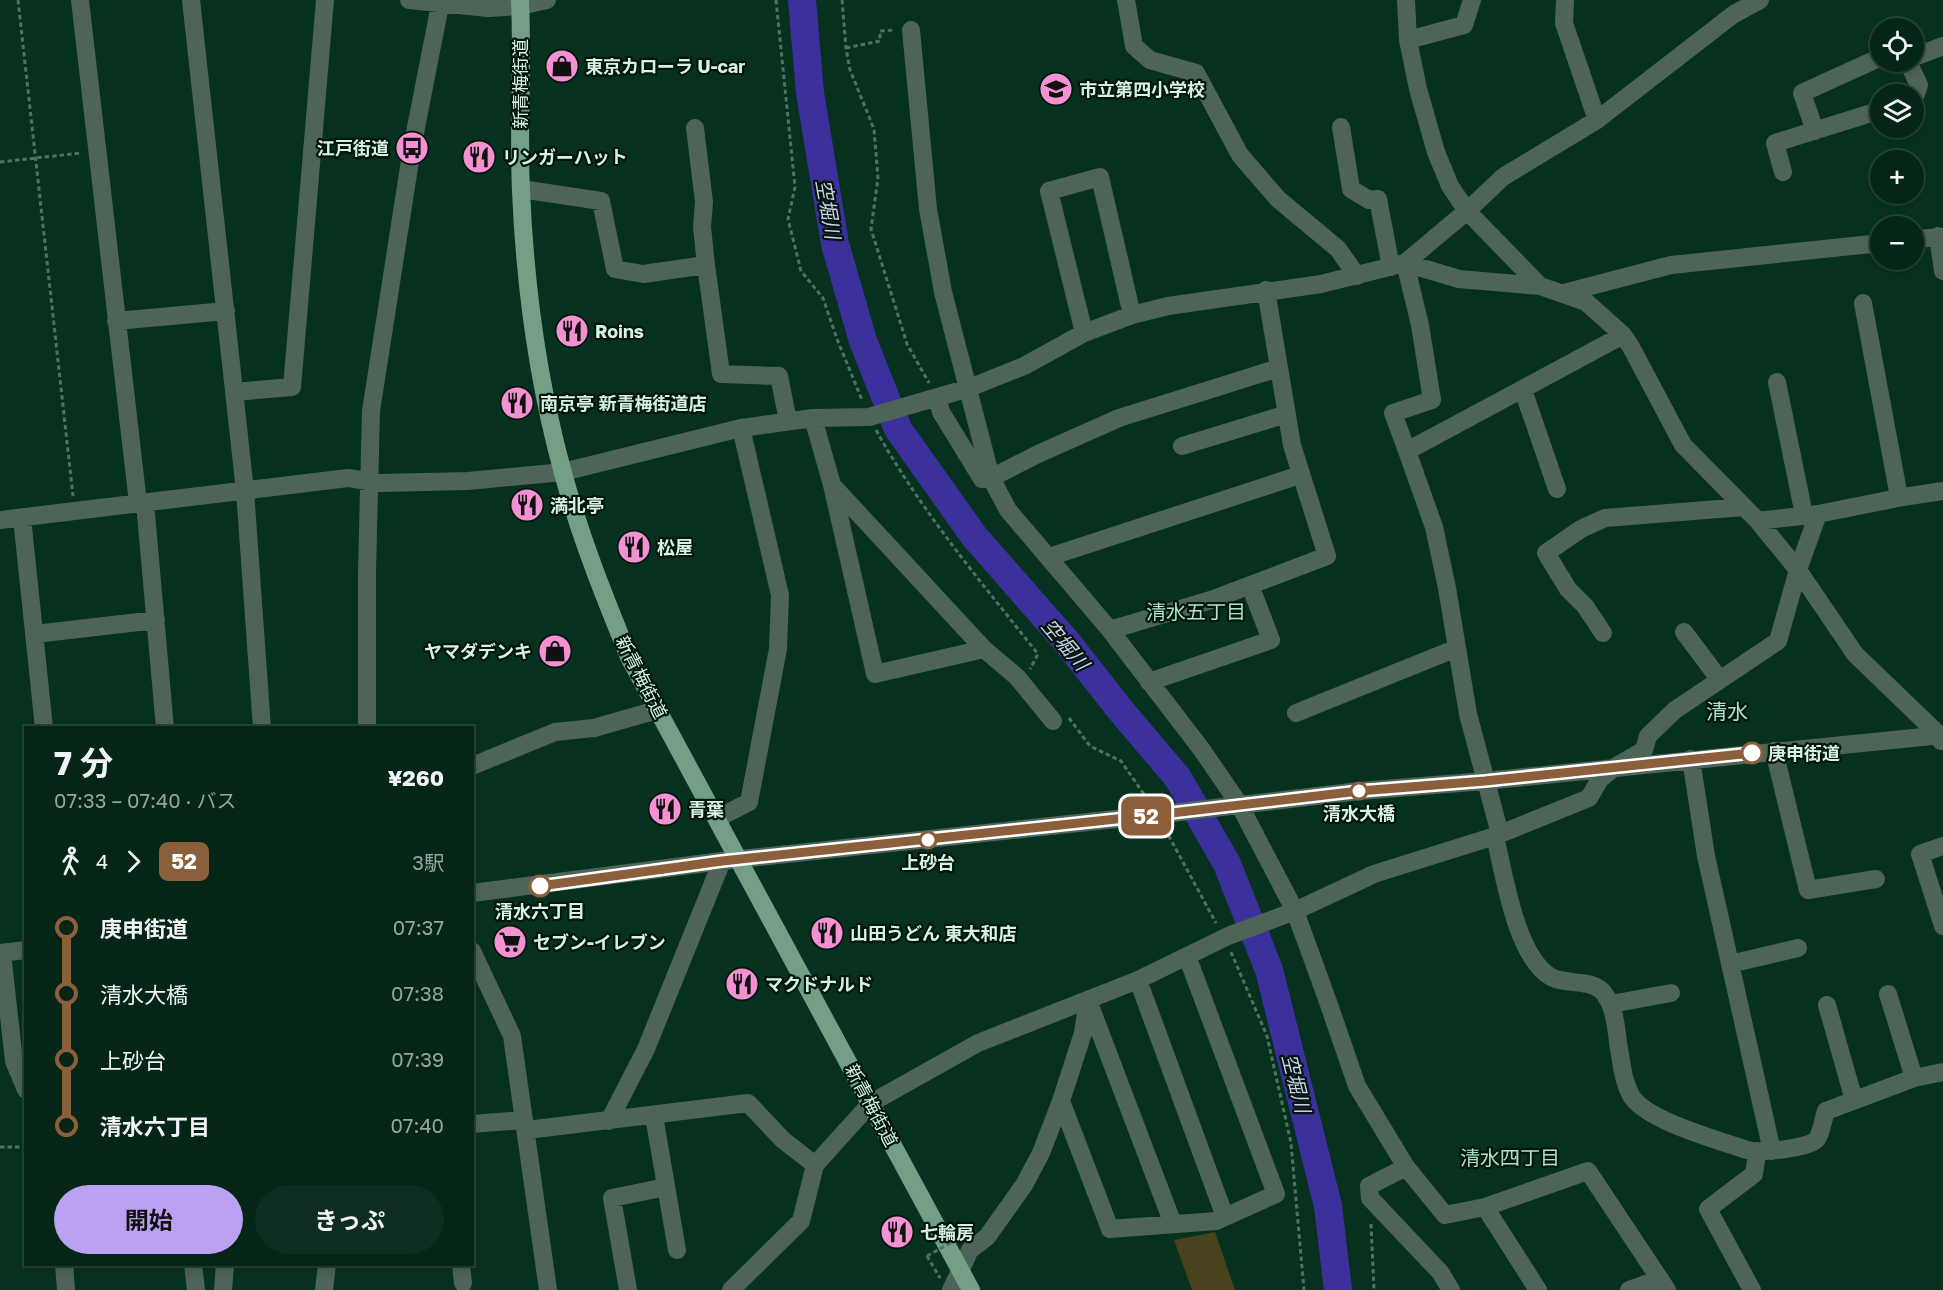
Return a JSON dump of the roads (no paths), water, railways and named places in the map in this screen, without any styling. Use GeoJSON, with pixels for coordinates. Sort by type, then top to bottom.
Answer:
{"type":"FeatureCollection","features":[{"type":"Feature","properties":{"kind":"main road","name":"新青梅街道"},"geometry":{"type":"LineString","coordinates":[[520,3],[520,189],[526,272],[548,408],[563,472],[601,589],[629,657],[718,818],[731,860],[871,1103],[971,1290]]}},
{"type":"Feature","properties":{"kind":"street"},"geometry":{"type":"LineString","coordinates":[[80,0],[116,321],[156,620],[165,726]]}},
{"type":"Feature","properties":{"kind":"street"},"geometry":{"type":"LineString","coordinates":[[191,0],[245,491],[262,726]]}},
{"type":"Feature","properties":{"kind":"street"},"geometry":{"type":"LineString","coordinates":[[235,392],[292,387],[325,0]]}},
{"type":"Feature","properties":{"kind":"street"},"geometry":{"type":"LineString","coordinates":[[409,0],[441,1],[488,8],[547,0]]}},
{"type":"Feature","properties":{"kind":"street"},"geometry":{"type":"LineString","coordinates":[[1126,0],[1134,46],[1150,60],[1196,73],[1240,155],[1278,199],[1338,249],[1358,276]]}},
{"type":"Feature","properties":{"kind":"street"},"geometry":{"type":"LineString","coordinates":[[1406,0],[1408,40],[1418,90],[1436,152],[1450,186],[1467,211],[1540,286]]}},
{"type":"Feature","properties":{"kind":"street"},"geometry":{"type":"LineString","coordinates":[[1408,40],[1464,25],[1472,0]]}},
{"type":"Feature","properties":{"kind":"street"},"geometry":{"type":"LineString","coordinates":[[1565,0],[1564,23],[1597,120]]}},
{"type":"Feature","properties":{"kind":"street"},"geometry":{"type":"LineString","coordinates":[[0,520],[348,478],[390,483],[468,481],[563,472],[741,428],[813,418],[870,416],[969,388],[1024,366],[1084,333],[1132,315],[1168,306],[1266,290],[1321,284],[1398,265],[1467,211],[1503,177],[1597,120],[1729,7],[1760,0]]}},
{"type":"Feature","properties":{"kind":"street"},"geometry":{"type":"LineString","coordinates":[[367,726],[369,480],[373,399],[412,148],[441,1]]}},
{"type":"Feature","properties":{"kind":"street"},"geometry":{"type":"LineString","coordinates":[[911,30],[928,209],[943,292],[991,478],[1008,510],[1110,630],[1202,750],[1293,911],[1328,999],[1357,1086],[1406,1167],[1445,1215],[1485,1207],[1588,1171],[1663,1284],[1629,1290]]}},
{"type":"Feature","properties":{"kind":"street"},"geometry":{"type":"LineString","coordinates":[[1924,53],[1943,46]]}},
{"type":"Feature","properties":{"kind":"street"},"geometry":{"type":"LineString","coordinates":[[1815,130],[1802,93],[1870,62]]}},
{"type":"Feature","properties":{"kind":"street"},"geometry":{"type":"LineString","coordinates":[[1783,172],[1775,143],[1870,113]]}},
{"type":"Feature","properties":{"kind":"street"},"geometry":{"type":"LineString","coordinates":[[1341,127],[1351,189],[1369,200],[1378,199],[1398,265],[1420,325],[1432,400],[1394,413],[1434,527],[1468,714],[1516,922],[1530,954],[1540,969],[1554,979],[1588,985],[1601,990],[1611,1004],[1626,1085],[1633,1099],[1643,1108],[1662,1118],[1764,1152],[1813,1143],[1818,1137],[1826,1111],[1914,1078],[1943,1072]]}},
{"type":"Feature","properties":{"kind":"street"},"geometry":{"type":"LineString","coordinates":[[695,128],[704,202],[702,227],[721,375],[778,376],[788,421]]}},
{"type":"Feature","properties":{"kind":"street"},"geometry":{"type":"LineString","coordinates":[[1084,333],[1049,190],[1100,177],[1132,315]]}},
{"type":"Feature","properties":{"kind":"street"},"geometry":{"type":"LineString","coordinates":[[520,189],[601,201],[615,269],[643,274],[706,265]]}},
{"type":"Feature","properties":{"kind":"street"},"geometry":{"type":"LineString","coordinates":[[1924,238],[1940,237],[1943,271]]}},
{"type":"Feature","properties":{"kind":"street"},"geometry":{"type":"LineString","coordinates":[[1564,293],[1671,266],[1870,244]]}},
{"type":"Feature","properties":{"kind":"street"},"geometry":{"type":"LineString","coordinates":[[1398,265],[1459,279],[1540,286],[1586,302],[1623,335],[1683,445],[1758,521],[1798,570],[1855,654],[1942,739]]}},
{"type":"Feature","properties":{"kind":"street"},"geometry":{"type":"LineString","coordinates":[[1110,630],[1211,600],[1327,556],[1292,445],[1266,290]]}},
{"type":"Feature","properties":{"kind":"street"},"geometry":{"type":"LineString","coordinates":[[1863,303],[1899,497]]}},
{"type":"Feature","properties":{"kind":"street"},"geometry":{"type":"LineString","coordinates":[[116,321],[226,311]]}},
{"type":"Feature","properties":{"kind":"street"},"geometry":{"type":"LineString","coordinates":[[1407,450],[1623,335]]}},
{"type":"Feature","properties":{"kind":"street"},"geometry":{"type":"LineString","coordinates":[[935,399],[940,412],[982,479],[991,478],[1119,418],[1279,368]]}},
{"type":"Feature","properties":{"kind":"street"},"geometry":{"type":"LineString","coordinates":[[731,1290],[801,1221],[815,1165],[871,1103],[978,1043],[1138,980],[1225,937],[1293,911],[1374,874],[1497,835],[1589,798],[1600,779],[1644,750],[1648,736],[1675,710],[1778,641],[1811,515],[1777,382]]}},
{"type":"Feature","properties":{"kind":"street"},"geometry":{"type":"LineString","coordinates":[[1523,390],[1557,489]]}},
{"type":"Feature","properties":{"kind":"street"},"geometry":{"type":"LineString","coordinates":[[1182,446],[1287,414]]}},
{"type":"Feature","properties":{"kind":"street"},"geometry":{"type":"LineString","coordinates":[[813,418],[832,484],[875,674],[984,649]]}},
{"type":"Feature","properties":{"kind":"street"},"geometry":{"type":"LineString","coordinates":[[718,818],[749,802],[778,649],[780,595],[741,428]]}},
{"type":"Feature","properties":{"kind":"street"},"geometry":{"type":"LineString","coordinates":[[1048,557],[1300,475]]}},
{"type":"Feature","properties":{"kind":"street"},"geometry":{"type":"LineString","coordinates":[[832,484],[984,649],[1017,676],[1058,716]]}},
{"type":"Feature","properties":{"kind":"street"},"geometry":{"type":"LineString","coordinates":[[1758,521],[1811,515],[1899,497],[1943,491]]}},
{"type":"Feature","properties":{"kind":"street"},"geometry":{"type":"LineString","coordinates":[[1603,633],[1586,606],[1568,589],[1546,553],[1581,529],[1605,518],[1744,507]]}},
{"type":"Feature","properties":{"kind":"street"},"geometry":{"type":"LineString","coordinates":[[22,518],[44,726]]}},
{"type":"Feature","properties":{"kind":"street"},"geometry":{"type":"LineString","coordinates":[[1149,682],[1270,640],[1250,585]]}},
{"type":"Feature","properties":{"kind":"street"},"geometry":{"type":"LineString","coordinates":[[35,634],[156,620]]}},
{"type":"Feature","properties":{"kind":"street"},"geometry":{"type":"LineString","coordinates":[[1684,632],[1720,680]]}},
{"type":"Feature","properties":{"kind":"street"},"geometry":{"type":"LineString","coordinates":[[1296,713],[1457,648]]}},
{"type":"Feature","properties":{"kind":"street"},"geometry":{"type":"LineString","coordinates":[[474,765],[555,732],[594,728],[657,710]]}},
{"type":"Feature","properties":{"kind":"street"},"geometry":{"type":"LineString","coordinates":[[474,893],[731,860],[1359,791],[1485,781],[1774,751],[1942,739]]}},
{"type":"Feature","properties":{"kind":"street"},"geometry":{"type":"LineString","coordinates":[[1774,751],[1808,890],[1876,879]]}},
{"type":"Feature","properties":{"kind":"street"},"geometry":{"type":"LineString","coordinates":[[1691,759],[1706,856],[1730,964],[1764,1152],[1754,1174],[1708,1209],[1752,1290]]}},
{"type":"Feature","properties":{"kind":"street"},"geometry":{"type":"LineString","coordinates":[[1943,846],[1920,854],[1943,926]]}},
{"type":"Feature","properties":{"kind":"street"},"geometry":{"type":"LineString","coordinates":[[609,1121],[646,1049],[731,860]]}},
{"type":"Feature","properties":{"kind":"street"},"geometry":{"type":"LineString","coordinates":[[1730,964],[1797,948]]}},
{"type":"Feature","properties":{"kind":"street"},"geometry":{"type":"LineString","coordinates":[[24,950],[1,953],[14,1061],[24,1085]]}},
{"type":"Feature","properties":{"kind":"street"},"geometry":{"type":"LineString","coordinates":[[474,955],[512,1036],[548,1290]]}},
{"type":"Feature","properties":{"kind":"street"},"geometry":{"type":"LineString","coordinates":[[1061,1101],[1110,1229],[1216,1221],[1276,1194],[1187,956]]}},
{"type":"Feature","properties":{"kind":"street"},"geometry":{"type":"LineString","coordinates":[[1138,980],[1225,1217]]}},
{"type":"Feature","properties":{"kind":"street"},"geometry":{"type":"LineString","coordinates":[[1611,1004],[1671,993]]}},
{"type":"Feature","properties":{"kind":"street"},"geometry":{"type":"LineString","coordinates":[[1888,994],[1914,1078]]}},
{"type":"Feature","properties":{"kind":"street"},"geometry":{"type":"LineString","coordinates":[[946,1285],[970,1250],[987,1237],[1024,1185],[1041,1153],[1083,1033],[1088,1001]]}},
{"type":"Feature","properties":{"kind":"street"},"geometry":{"type":"LineString","coordinates":[[1088,1001],[1173,1224]]}},
{"type":"Feature","properties":{"kind":"street"},"geometry":{"type":"LineString","coordinates":[[1827,1005],[1854,1100]]}},
{"type":"Feature","properties":{"kind":"street"},"geometry":{"type":"LineString","coordinates":[[474,1124],[525,1125],[609,1121],[748,1103],[783,1140],[815,1165]]}},
{"type":"Feature","properties":{"kind":"street"},"geometry":{"type":"LineString","coordinates":[[654,1116],[677,1250]]}},
{"type":"Feature","properties":{"kind":"street"},"geometry":{"type":"LineString","coordinates":[[1406,1167],[1370,1186],[1370,1198],[1440,1272],[1451,1290]]}},
{"type":"Feature","properties":{"kind":"street"},"geometry":{"type":"LineString","coordinates":[[628,1290],[612,1198],[666,1187]]}},
{"type":"Feature","properties":{"kind":"street"},"geometry":{"type":"LineString","coordinates":[[1485,1207],[1538,1290]]}},
{"type":"Feature","properties":{"kind":"street"},"geometry":{"type":"LineString","coordinates":[[64,1266],[66,1290]]}},
{"type":"Feature","properties":{"kind":"street"},"geometry":{"type":"LineString","coordinates":[[193,1266],[196,1290]]}},
{"type":"Feature","properties":{"kind":"street"},"geometry":{"type":"LineString","coordinates":[[223,1290],[225,1266]]}},
{"type":"Feature","properties":{"kind":"street"},"geometry":{"type":"LineString","coordinates":[[324,1290],[327,1266]]}},
{"type":"Feature","properties":{"kind":"waterway","name":"空堀川"},"geometry":{"type":"LineString","coordinates":[[802,0],[810,93],[835,244],[863,341],[898,429],[974,536],[1066,641],[1178,778],[1227,864],[1269,970],[1328,1206],[1338,1290]]}},
{"type":"Feature","properties":{"kind":"place","name":"東京カローラ U-car"},"geometry":{"type":"Point","coordinates":[562,66]}},
{"type":"Feature","properties":{"kind":"place","name":"市立第四小学校"},"geometry":{"type":"Point","coordinates":[1056,89]}},
{"type":"Feature","properties":{"kind":"place","name":"江戸街道"},"geometry":{"type":"Point","coordinates":[412,148]}},
{"type":"Feature","properties":{"kind":"place","name":"リンガーハット"},"geometry":{"type":"Point","coordinates":[479,157]}},
{"type":"Feature","properties":{"kind":"place","name":"Roins"},"geometry":{"type":"Point","coordinates":[572,331]}},
{"type":"Feature","properties":{"kind":"place","name":"南京亭 新青梅街道店"},"geometry":{"type":"Point","coordinates":[517,403]}},
{"type":"Feature","properties":{"kind":"place","name":"満北亭"},"geometry":{"type":"Point","coordinates":[527,505]}},
{"type":"Feature","properties":{"kind":"place","name":"松屋"},"geometry":{"type":"Point","coordinates":[634,547]}},
{"type":"Feature","properties":{"kind":"place","name":"ヤマダデンキ"},"geometry":{"type":"Point","coordinates":[555,651]}},
{"type":"Feature","properties":{"kind":"place","name":"庚申街道"},"geometry":{"type":"Point","coordinates":[1752,753]}},
{"type":"Feature","properties":{"kind":"place","name":"清水大橋"},"geometry":{"type":"Point","coordinates":[1359,791]}},
{"type":"Feature","properties":{"kind":"place","name":"青葉"},"geometry":{"type":"Point","coordinates":[665,809]}},
{"type":"Feature","properties":{"kind":"place","name":"上砂台"},"geometry":{"type":"Point","coordinates":[928,840]}},
{"type":"Feature","properties":{"kind":"place","name":"清水六丁目"},"geometry":{"type":"Point","coordinates":[540,886]}},
{"type":"Feature","properties":{"kind":"place","name":"山田うどん 東大和店"},"geometry":{"type":"Point","coordinates":[827,933]}},
{"type":"Feature","properties":{"kind":"place","name":"セブン-イレブン"},"geometry":{"type":"Point","coordinates":[510,942]}},
{"type":"Feature","properties":{"kind":"place","name":"マクドナルド"},"geometry":{"type":"Point","coordinates":[742,984]}},
{"type":"Feature","properties":{"kind":"place","name":"七輪房"},"geometry":{"type":"Point","coordinates":[897,1232]}},
{"type":"Feature","properties":{"kind":"district","name":"清水五丁目"},"geometry":{"type":"Point","coordinates":[1196,611]}},
{"type":"Feature","properties":{"kind":"district","name":"清水"},"geometry":{"type":"Point","coordinates":[1727,711]}},
{"type":"Feature","properties":{"kind":"district","name":"清水四丁目"},"geometry":{"type":"Point","coordinates":[1510,1157]}}]}
